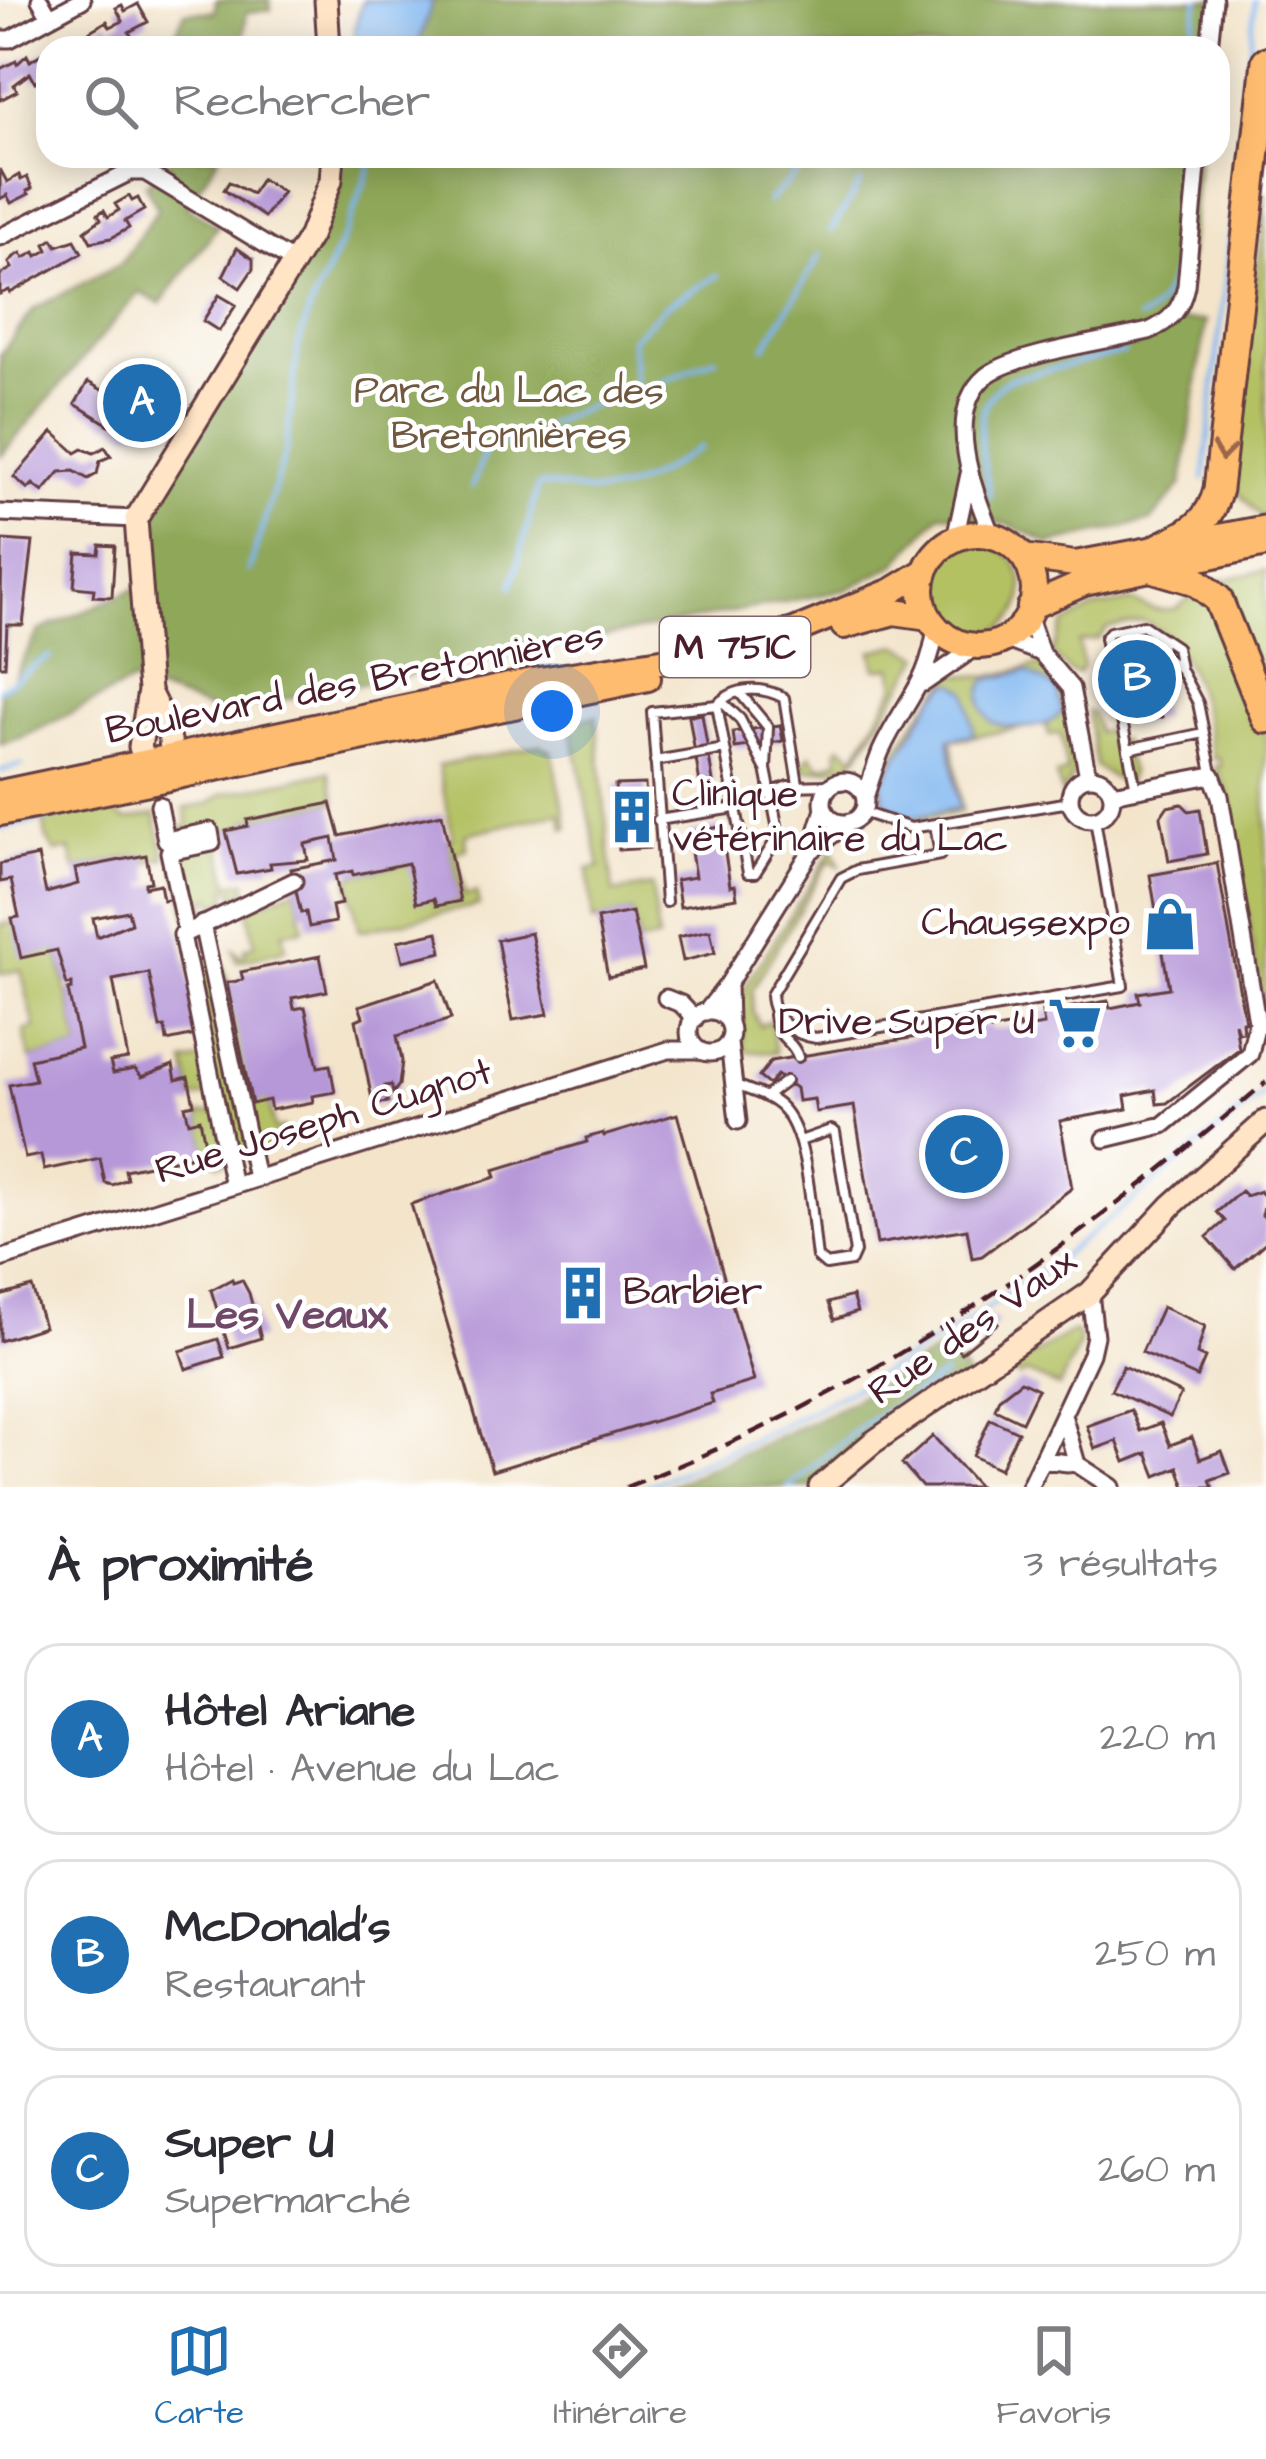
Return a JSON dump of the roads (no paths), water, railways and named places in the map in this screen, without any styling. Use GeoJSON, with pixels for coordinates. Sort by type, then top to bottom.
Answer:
{"type":"FeatureCollection","features":[{"type":"Feature","properties":{"kind":"highway"},"geometry":{"type":"LineString","coordinates":[[1266,61],[1215,504],[1201,525],[1156,558],[1218,599],[1266,719]]}},
{"type":"Feature","properties":{"kind":"main road"},"geometry":{"type":"LineString","coordinates":[[991,642],[1029,611],[1084,583],[1266,528]]}},
{"type":"Feature","properties":{"kind":"main road"},"geometry":{"type":"LineString","coordinates":[[955,539],[992,536],[1023,557],[1033,581],[1029,611]]}},
{"type":"Feature","properties":{"kind":"main road","name":"M 751C"},"geometry":{"type":"LineString","coordinates":[[926,571],[937,552],[955,539]]}},
{"type":"Feature","properties":{"kind":"main road"},"geometry":{"type":"LineString","coordinates":[[1023,557],[1075,564],[1266,544]]}},
{"type":"Feature","properties":{"kind":"main road"},"geometry":{"type":"LineString","coordinates":[[926,571],[922,594],[932,621]]}},
{"type":"Feature","properties":{"kind":"main road","name":"Boulevard des Bretonnières"},"geometry":{"type":"LineString","coordinates":[[0,813],[161,765],[533,681],[756,642],[863,604],[926,571]]}},
{"type":"Feature","properties":{"kind":"main road","name":"Boulevard des Bretonnières"},"geometry":{"type":"LineString","coordinates":[[0,793],[741,659],[894,612],[932,621]]}},
{"type":"Feature","properties":{"kind":"main road","name":"M 751C"},"geometry":{"type":"LineString","coordinates":[[932,621],[955,640],[991,642]]}},
{"type":"Feature","properties":{"kind":"street"},"geometry":{"type":"LineString","coordinates":[[40,0],[50,17]]}},
{"type":"Feature","properties":{"kind":"street"},"geometry":{"type":"LineString","coordinates":[[0,39],[10,39],[82,0]]}},
{"type":"Feature","properties":{"kind":"street"},"geometry":{"type":"LineString","coordinates":[[326,0],[328,36]]}},
{"type":"Feature","properties":{"kind":"street"},"geometry":{"type":"LineString","coordinates":[[1210,36],[1214,0]]}},
{"type":"Feature","properties":{"kind":"street"},"geometry":{"type":"LineString","coordinates":[[161,765],[171,740],[149,691],[136,519],[294,262],[326,199],[331,168]]}},
{"type":"Feature","properties":{"kind":"street"},"geometry":{"type":"LineString","coordinates":[[955,539],[969,471],[967,415],[975,388],[990,373],[1016,362],[1149,331],[1177,311],[1186,286],[1197,168]]}},
{"type":"Feature","properties":{"kind":"street"},"geometry":{"type":"LineString","coordinates":[[0,237],[130,172],[145,172],[294,262]]}},
{"type":"Feature","properties":{"kind":"street"},"geometry":{"type":"LineString","coordinates":[[969,471],[992,536]]}},
{"type":"Feature","properties":{"kind":"street"},"geometry":{"type":"LineString","coordinates":[[0,513],[136,519]]}},
{"type":"Feature","properties":{"kind":"street"},"geometry":{"type":"LineString","coordinates":[[1029,611],[1041,653],[1071,688],[1088,778]]}},
{"type":"Feature","properties":{"kind":"street"},"geometry":{"type":"LineString","coordinates":[[824,807],[837,822],[859,811],[883,748],[922,685],[932,659],[932,621]]}},
{"type":"Feature","properties":{"kind":"street"},"geometry":{"type":"LineString","coordinates":[[922,685],[991,642],[1041,653]]}},
{"type":"Feature","properties":{"kind":"street"},"geometry":{"type":"LineString","coordinates":[[838,783],[883,748]]}},
{"type":"Feature","properties":{"kind":"street"},"geometry":{"type":"LineString","coordinates":[[1105,1139],[1162,1125],[1250,1054],[1257,1022],[1220,796],[1212,775],[1112,794]]}},
{"type":"Feature","properties":{"kind":"street"},"geometry":{"type":"LineString","coordinates":[[1088,778],[1106,783],[1112,794],[1110,807],[1095,819],[1082,817],[1070,802],[1076,784],[1088,778]]}},
{"type":"Feature","properties":{"kind":"street"},"geometry":{"type":"LineString","coordinates":[[838,783],[858,786],[859,811]]}},
{"type":"Feature","properties":{"kind":"street","name":"Rue Joseph Cugnot"},"geometry":{"type":"LineString","coordinates":[[668,1049],[728,985],[811,850],[824,807],[838,783]]}},
{"type":"Feature","properties":{"kind":"street"},"geometry":{"type":"LineString","coordinates":[[159,805],[166,840],[210,831],[212,842],[169,851],[186,932]]}},
{"type":"Feature","properties":{"kind":"street","name":"Rue Joseph Cugnot"},"geometry":{"type":"LineString","coordinates":[[811,850],[859,811]]}},
{"type":"Feature","properties":{"kind":"street"},"geometry":{"type":"LineString","coordinates":[[233,1186],[182,934],[294,881]]}},
{"type":"Feature","properties":{"kind":"street"},"geometry":{"type":"LineString","coordinates":[[202,924],[256,1178]]}},
{"type":"Feature","properties":{"kind":"street"},"geometry":{"type":"LineString","coordinates":[[728,985],[738,1121]]}},
{"type":"Feature","properties":{"kind":"street"},"geometry":{"type":"LineString","coordinates":[[666,998],[681,1004],[696,1021],[702,1051],[733,1081]]}},
{"type":"Feature","properties":{"kind":"street"},"geometry":{"type":"LineString","coordinates":[[696,1021],[720,1013],[730,1023]]}},
{"type":"Feature","properties":{"kind":"street"},"geometry":{"type":"LineString","coordinates":[[702,1051],[719,1051],[729,1042]]}},
{"type":"Feature","properties":{"kind":"street","name":"Rue Joseph Cugnot"},"geometry":{"type":"LineString","coordinates":[[0,1258],[668,1049],[702,1051]]}},
{"type":"Feature","properties":{"kind":"street","name":"Rue des Vaux"},"geometry":{"type":"LineString","coordinates":[[820,1487],[872,1443],[1090,1293],[1172,1205],[1266,1121]]}},
{"type":"Feature","properties":{"kind":"street"},"geometry":{"type":"LineString","coordinates":[[1029,1487],[1095,1336],[1090,1293]]}},
{"type":"Feature","properties":{"kind":"street"},"geometry":{"type":"LineString","coordinates":[[1063,1414],[1077,1464]]}},
{"type":"Feature","properties":{"kind":"street"},"geometry":{"type":"LineString","coordinates":[[1042,1460],[1077,1464],[1112,1487]]}},
{"type":"Feature","properties":{"kind":"lane"},"geometry":{"type":"LineString","coordinates":[[1136,790],[1105,638],[1110,632],[1143,625],[1176,647],[1180,668],[1198,703],[1212,775]]}},
{"type":"Feature","properties":{"kind":"lane"},"geometry":{"type":"LineString","coordinates":[[666,902],[652,712],[719,703],[756,688],[784,698],[801,785],[824,807]]}},
{"type":"Feature","properties":{"kind":"lane"},"geometry":{"type":"LineString","coordinates":[[740,692],[768,727],[766,769]]}},
{"type":"Feature","properties":{"kind":"lane"},"geometry":{"type":"LineString","coordinates":[[719,703],[740,719],[766,769],[772,793],[779,835],[752,874],[745,870],[719,703]]}},
{"type":"Feature","properties":{"kind":"lane"},"geometry":{"type":"LineString","coordinates":[[1128,748],[1204,733]]}},
{"type":"Feature","properties":{"kind":"lane"},"geometry":{"type":"LineString","coordinates":[[655,761],[725,749]]}},
{"type":"Feature","properties":{"kind":"lane"},"geometry":{"type":"LineString","coordinates":[[658,820],[734,808],[801,785],[838,783]]}},
{"type":"Feature","properties":{"kind":"lane"},"geometry":{"type":"LineString","coordinates":[[859,811],[900,827],[935,826],[1070,802]]}},
{"type":"Feature","properties":{"kind":"lane"},"geometry":{"type":"LineString","coordinates":[[774,1014],[796,1031],[816,1038],[1123,986],[1095,819]]}},
{"type":"Feature","properties":{"kind":"lane"},"geometry":{"type":"LineString","coordinates":[[798,1057],[796,1049],[779,1035],[771,1004],[774,987],[841,878],[857,870],[940,855],[935,826]]}},
{"type":"Feature","properties":{"kind":"lane"},"geometry":{"type":"LineString","coordinates":[[733,1081],[779,1105],[800,1141],[817,1257],[826,1265],[851,1261],[854,1252],[835,1132],[800,1141]]}},
{"type":"Feature","properties":{"kind":"lane"},"geometry":{"type":"LineString","coordinates":[[765,1097],[786,1081]]}},
{"type":"Feature","properties":{"kind":"water"},"geometry":{"type":"Polygon","coordinates":[[[363,0],[433,0],[421,36],[355,36],[363,0]]]}},
{"type":"Feature","properties":{"kind":"water"},"geometry":{"type":"Polygon","coordinates":[[[1027,671],[1056,688],[1062,712],[1048,723],[1030,727],[993,723],[982,703],[986,680],[1027,671]]]}},
{"type":"Feature","properties":{"kind":"water"},"geometry":{"type":"Polygon","coordinates":[[[956,683],[967,692],[974,734],[949,739],[959,808],[912,817],[885,802],[882,783],[934,698],[956,683]]]}},
{"type":"Feature","properties":{"kind":"waterway"},"geometry":{"type":"LineString","coordinates":[[1193,36],[1198,0]]}},
{"type":"Feature","properties":{"kind":"waterway"},"geometry":{"type":"LineString","coordinates":[[1204,479],[1255,0]]}},
{"type":"Feature","properties":{"kind":"waterway"},"geometry":{"type":"LineString","coordinates":[[249,571],[286,450],[298,347],[370,168]]}},
{"type":"Feature","properties":{"kind":"waterway"},"geometry":{"type":"LineString","coordinates":[[769,201],[802,168]]}},
{"type":"Feature","properties":{"kind":"waterway"},"geometry":{"type":"LineString","coordinates":[[1139,319],[1155,308],[1173,271],[1182,168]]}},
{"type":"Feature","properties":{"kind":"waterway"},"geometry":{"type":"LineString","coordinates":[[831,231],[860,183]]}},
{"type":"Feature","properties":{"kind":"waterway"},"geometry":{"type":"LineString","coordinates":[[765,347],[820,255]]}},
{"type":"Feature","properties":{"kind":"waterway"},"geometry":{"type":"LineString","coordinates":[[716,358],[636,394],[632,339],[667,305],[717,276]]}},
{"type":"Feature","properties":{"kind":"waterway"},"geometry":{"type":"LineString","coordinates":[[990,496],[980,432],[987,401],[996,389],[1010,379],[1124,352]]}},
{"type":"Feature","properties":{"kind":"waterway"},"geometry":{"type":"LineString","coordinates":[[548,424],[635,387]]}},
{"type":"Feature","properties":{"kind":"waterway"},"geometry":{"type":"LineString","coordinates":[[472,487],[485,451],[531,432]]}},
{"type":"Feature","properties":{"kind":"waterway"},"geometry":{"type":"LineString","coordinates":[[512,586],[538,485],[595,492],[623,488],[700,447]]}},
{"type":"Feature","properties":{"kind":"waterway"},"geometry":{"type":"LineString","coordinates":[[0,689],[50,656]]}},
{"type":"Feature","properties":{"kind":"waterway"},"geometry":{"type":"LineString","coordinates":[[0,771],[22,765]]}},
{"type":"Feature","properties":{"kind":"waterway"},"geometry":{"type":"LineString","coordinates":[[0,829],[69,814]]}},
{"type":"Feature","properties":{"kind":"waterway"},"geometry":{"type":"LineString","coordinates":[[644,1487],[838,1397],[977,1315],[1084,1239],[1264,1093]]}},
{"type":"Feature","properties":{"kind":"waterway"},"geometry":{"type":"LineString","coordinates":[[789,1487],[862,1426],[944,1375]]}},
{"type":"Feature","properties":{"kind":"railway"},"geometry":{"type":"LineString","coordinates":[[626,1487],[803,1407],[964,1313],[1116,1204],[1266,1082]]}},
{"type":"Feature","properties":{"kind":"place","name":"Hôtel Ariane"},"geometry":{"type":"Point","coordinates":[142,403]}},
{"type":"Feature","properties":{"kind":"place","name":"McDonald's"},"geometry":{"type":"Point","coordinates":[1137,679]}},
{"type":"Feature","properties":{"kind":"place","name":"Clinique vétérinaire du Lac"},"geometry":{"type":"Point","coordinates":[632,817]}},
{"type":"Feature","properties":{"kind":"place","name":"Chaussexpo"},"geometry":{"type":"Point","coordinates":[1170,924]}},
{"type":"Feature","properties":{"kind":"place","name":"Drive Super U"},"geometry":{"type":"Point","coordinates":[1075,1023]}},
{"type":"Feature","properties":{"kind":"place","name":"Super U"},"geometry":{"type":"Point","coordinates":[964,1154]}},
{"type":"Feature","properties":{"kind":"place","name":"Barbier"},"geometry":{"type":"Point","coordinates":[583,1293]}},
{"type":"Feature","properties":{"kind":"district","name":"Les Veaux"},"geometry":{"type":"Point","coordinates":[287,1316]}},
{"type":"Feature","properties":{"kind":"park label","name":"Parc du Lac des Bretonnières"},"geometry":{"type":"Point","coordinates":[509,414]}}]}
